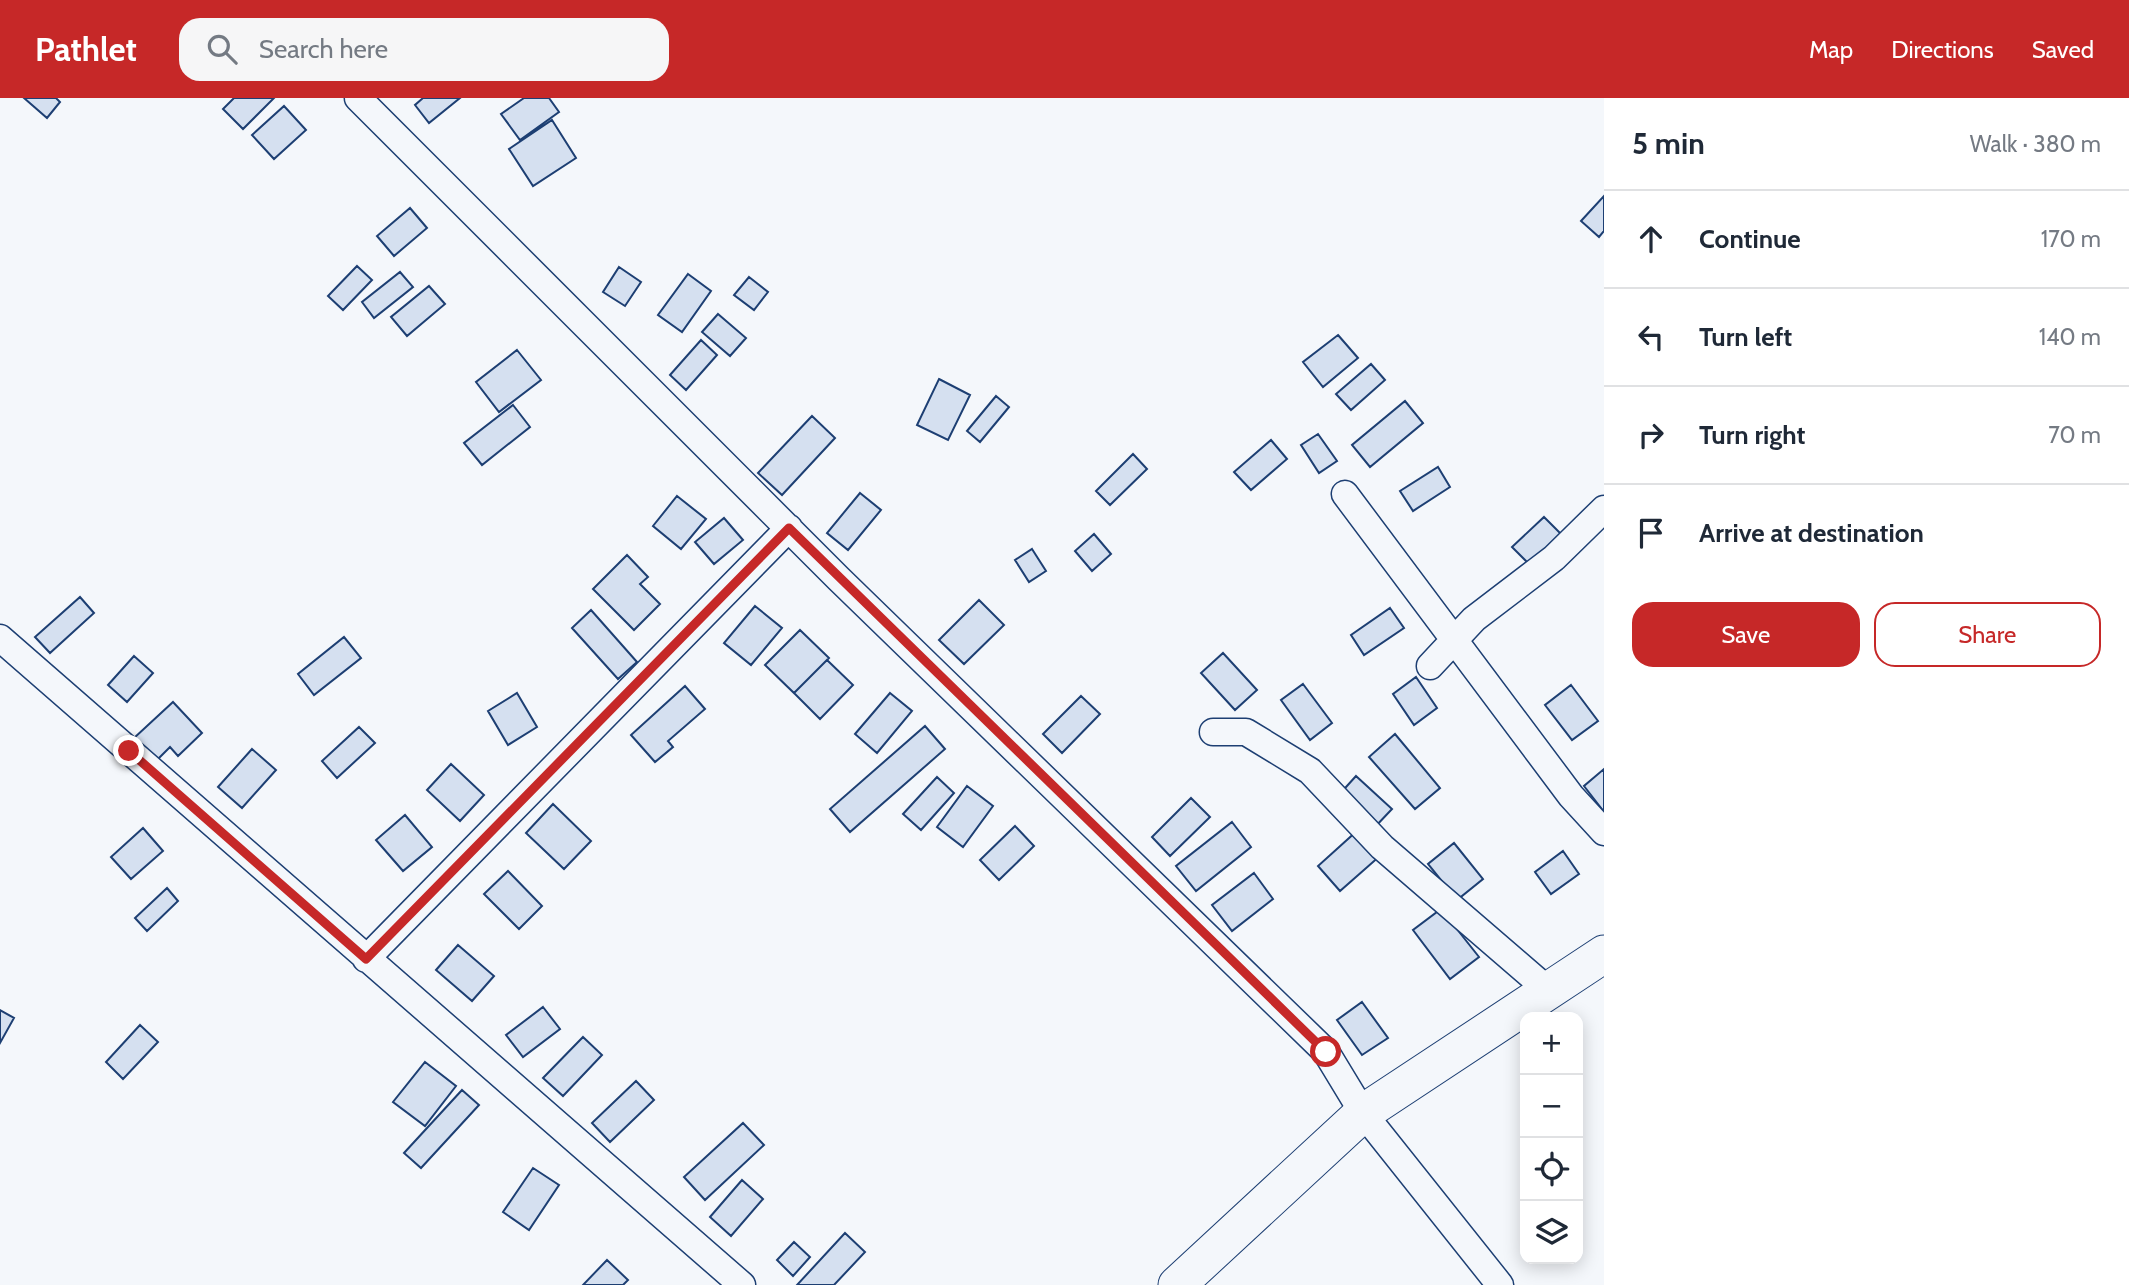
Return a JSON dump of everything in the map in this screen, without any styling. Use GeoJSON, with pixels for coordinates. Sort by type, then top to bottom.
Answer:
{"type":"FeatureCollection","features":[{"type":"Feature","properties":{"kind":"street"},"geometry":{"type":"LineString","coordinates":[[358,98],[789,528],[1326,1052],[1363,1113],[1500,1285]]}},
{"type":"Feature","properties":{"kind":"street"},"geometry":{"type":"LineString","coordinates":[[1345,494],[1571,796],[1604,832]]}},
{"type":"Feature","properties":{"kind":"street"},"geometry":{"type":"LineString","coordinates":[[1430,666],[1474,619],[1554,558],[1604,509]]}},
{"type":"Feature","properties":{"kind":"street"},"geometry":{"type":"LineString","coordinates":[[366,959],[789,528]]}},
{"type":"Feature","properties":{"kind":"street"},"geometry":{"type":"LineString","coordinates":[[0,638],[742,1285]]}},
{"type":"Feature","properties":{"kind":"street"},"geometry":{"type":"LineString","coordinates":[[1213,732],[1246,732],[1310,771],[1382,847],[1549,990]]}},
{"type":"Feature","properties":{"kind":"street"},"geometry":{"type":"LineString","coordinates":[[1177,1285],[1363,1113],[1604,954]]}},
{"type":"Feature","properties":{"kind":"building"},"geometry":{"type":"Polygon","coordinates":[[[24,98],[56,98],[60,102],[47,118],[24,98]]]}},
{"type":"Feature","properties":{"kind":"building"},"geometry":{"type":"Polygon","coordinates":[[[234,98],[274,98],[243,129],[223,109],[234,98]]]}},
{"type":"Feature","properties":{"kind":"building"},"geometry":{"type":"Polygon","coordinates":[[[423,98],[460,98],[429,123],[415,105],[423,98]]]}},
{"type":"Feature","properties":{"kind":"building"},"geometry":{"type":"Polygon","coordinates":[[[524,98],[549,98],[559,112],[520,140],[501,114],[524,98]]]}},
{"type":"Feature","properties":{"kind":"building"},"geometry":{"type":"Polygon","coordinates":[[[284,106],[306,130],[274,159],[252,135],[284,106]]]}},
{"type":"Feature","properties":{"kind":"building"},"geometry":{"type":"Polygon","coordinates":[[[552,120],[576,158],[533,186],[509,149],[552,120]]]}},
{"type":"Feature","properties":{"kind":"building"},"geometry":{"type":"Polygon","coordinates":[[[1604,196],[1604,231],[1599,237],[1581,221],[1604,196]]]}},
{"type":"Feature","properties":{"kind":"building"},"geometry":{"type":"Polygon","coordinates":[[[410,208],[427,228],[394,256],[377,236],[410,208]]]}},
{"type":"Feature","properties":{"kind":"building"},"geometry":{"type":"Polygon","coordinates":[[[357,266],[372,280],[343,310],[328,296],[357,266]]]}},
{"type":"Feature","properties":{"kind":"building"},"geometry":{"type":"Polygon","coordinates":[[[619,267],[641,282],[625,306],[603,292],[619,267]]]}},
{"type":"Feature","properties":{"kind":"building"},"geometry":{"type":"Polygon","coordinates":[[[400,272],[413,287],[374,318],[362,302],[400,272]]]}},
{"type":"Feature","properties":{"kind":"building"},"geometry":{"type":"Polygon","coordinates":[[[688,274],[711,291],[682,332],[658,315],[688,274]]]}},
{"type":"Feature","properties":{"kind":"building"},"geometry":{"type":"Polygon","coordinates":[[[749,277],[768,292],[754,310],[734,295],[749,277]]]}},
{"type":"Feature","properties":{"kind":"building"},"geometry":{"type":"Polygon","coordinates":[[[429,286],[445,304],[407,336],[391,317],[429,286]]]}},
{"type":"Feature","properties":{"kind":"building"},"geometry":{"type":"Polygon","coordinates":[[[718,314],[746,338],[730,356],[702,332],[718,314]]]}},
{"type":"Feature","properties":{"kind":"building"},"geometry":{"type":"Polygon","coordinates":[[[1338,335],[1358,358],[1323,387],[1303,362],[1338,335]]]}},
{"type":"Feature","properties":{"kind":"building"},"geometry":{"type":"Polygon","coordinates":[[[701,340],[717,355],[686,390],[670,375],[701,340]]]}},
{"type":"Feature","properties":{"kind":"building"},"geometry":{"type":"Polygon","coordinates":[[[517,350],[541,380],[499,412],[476,382],[517,350]]]}},
{"type":"Feature","properties":{"kind":"building"},"geometry":{"type":"Polygon","coordinates":[[[1371,364],[1385,380],[1351,410],[1336,394],[1371,364]]]}},
{"type":"Feature","properties":{"kind":"building"},"geometry":{"type":"Polygon","coordinates":[[[939,379],[970,395],[948,440],[917,425],[939,379]]]}},
{"type":"Feature","properties":{"kind":"building"},"geometry":{"type":"Polygon","coordinates":[[[996,396],[1009,407],[980,442],[967,431],[996,396]]]}},
{"type":"Feature","properties":{"kind":"building"},"geometry":{"type":"Polygon","coordinates":[[[1405,401],[1423,423],[1370,467],[1352,445],[1405,401]]]}},
{"type":"Feature","properties":{"kind":"building"},"geometry":{"type":"Polygon","coordinates":[[[513,405],[530,427],[482,465],[464,443],[513,405]]]}},
{"type":"Feature","properties":{"kind":"building"},"geometry":{"type":"Polygon","coordinates":[[[812,416],[835,438],[782,495],[758,473],[812,416]]]}},
{"type":"Feature","properties":{"kind":"building"},"geometry":{"type":"Polygon","coordinates":[[[1318,434],[1337,461],[1319,473],[1301,445],[1318,434]]]}},
{"type":"Feature","properties":{"kind":"building"},"geometry":{"type":"Polygon","coordinates":[[[1271,440],[1287,459],[1251,490],[1234,472],[1271,440]]]}},
{"type":"Feature","properties":{"kind":"building"},"geometry":{"type":"Polygon","coordinates":[[[1133,454],[1147,469],[1110,505],[1096,491],[1133,454]]]}},
{"type":"Feature","properties":{"kind":"building"},"geometry":{"type":"Polygon","coordinates":[[[1438,467],[1450,487],[1413,511],[1400,491],[1438,467]]]}},
{"type":"Feature","properties":{"kind":"building"},"geometry":{"type":"Polygon","coordinates":[[[860,493],[881,510],[848,550],[827,533],[860,493]]]}},
{"type":"Feature","properties":{"kind":"building"},"geometry":{"type":"Polygon","coordinates":[[[677,496],[706,519],[681,549],[653,526],[677,496]]]}},
{"type":"Feature","properties":{"kind":"building"},"geometry":{"type":"Polygon","coordinates":[[[1544,517],[1563,536],[1531,566],[1512,547],[1544,517]]]}},
{"type":"Feature","properties":{"kind":"building"},"geometry":{"type":"Polygon","coordinates":[[[724,518],[743,540],[714,564],[695,542],[724,518]]]}},
{"type":"Feature","properties":{"kind":"building"},"geometry":{"type":"Polygon","coordinates":[[[1094,534],[1111,554],[1092,571],[1075,551],[1094,534]]]}},
{"type":"Feature","properties":{"kind":"building"},"geometry":{"type":"Polygon","coordinates":[[[1032,549],[1046,571],[1029,582],[1015,560],[1032,549]]]}},
{"type":"Feature","properties":{"kind":"building"},"geometry":{"type":"Polygon","coordinates":[[[627,555],[648,577],[640,584],[660,604],[634,630],[593,589],[627,555]]]}},
{"type":"Feature","properties":{"kind":"building"},"geometry":{"type":"Polygon","coordinates":[[[80,597],[94,613],[50,653],[35,637],[80,597]]]}},
{"type":"Feature","properties":{"kind":"building"},"geometry":{"type":"Polygon","coordinates":[[[979,600],[1004,625],[964,664],[939,640],[979,600]]]}},
{"type":"Feature","properties":{"kind":"building"},"geometry":{"type":"Polygon","coordinates":[[[755,606],[782,628],[751,665],[724,643],[755,606]]]}},
{"type":"Feature","properties":{"kind":"building"},"geometry":{"type":"Polygon","coordinates":[[[1390,608],[1404,628],[1364,655],[1351,635],[1390,608]]]}},
{"type":"Feature","properties":{"kind":"building"},"geometry":{"type":"Polygon","coordinates":[[[591,610],[637,662],[618,679],[572,628],[591,610]]]}},
{"type":"Feature","properties":{"kind":"building"},"geometry":{"type":"Polygon","coordinates":[[[800,630],[829,658],[794,693],[765,665],[800,630]]]}},
{"type":"Feature","properties":{"kind":"building"},"geometry":{"type":"Polygon","coordinates":[[[344,637],[361,658],[314,695],[298,674],[344,637]]]}},
{"type":"Feature","properties":{"kind":"building"},"geometry":{"type":"Polygon","coordinates":[[[1223,653],[1257,690],[1235,710],[1201,673],[1223,653]]]}},
{"type":"Feature","properties":{"kind":"building"},"geometry":{"type":"Polygon","coordinates":[[[134,656],[153,673],[127,702],[108,685],[134,656]]]}},
{"type":"Feature","properties":{"kind":"building"},"geometry":{"type":"Polygon","coordinates":[[[827,660],[853,685],[820,719],[794,693],[827,660]]]}},
{"type":"Feature","properties":{"kind":"building"},"geometry":{"type":"Polygon","coordinates":[[[1416,677],[1437,708],[1414,725],[1393,694],[1416,677]]]}},
{"type":"Feature","properties":{"kind":"building"},"geometry":{"type":"Polygon","coordinates":[[[1303,684],[1332,723],[1310,740],[1281,700],[1303,684]]]}},
{"type":"Feature","properties":{"kind":"building"},"geometry":{"type":"Polygon","coordinates":[[[1571,685],[1598,721],[1572,740],[1545,705],[1571,685]]]}},
{"type":"Feature","properties":{"kind":"building"},"geometry":{"type":"Polygon","coordinates":[[[685,686],[705,709],[668,741],[673,747],[655,762],[631,735],[685,686]]]}},
{"type":"Feature","properties":{"kind":"building"},"geometry":{"type":"Polygon","coordinates":[[[517,693],[537,727],[508,745],[488,711],[517,693]]]}},
{"type":"Feature","properties":{"kind":"building"},"geometry":{"type":"Polygon","coordinates":[[[890,693],[912,711],[877,753],[855,734],[890,693]]]}},
{"type":"Feature","properties":{"kind":"building"},"geometry":{"type":"Polygon","coordinates":[[[1081,696],[1100,714],[1062,753],[1043,734],[1081,696]]]}},
{"type":"Feature","properties":{"kind":"building"},"geometry":{"type":"Polygon","coordinates":[[[173,702],[202,733],[178,756],[170,747],[156,761],[134,738],[173,702]]]}},
{"type":"Feature","properties":{"kind":"building"},"geometry":{"type":"Polygon","coordinates":[[[925,726],[945,749],[850,832],[830,809],[925,726]]]}},
{"type":"Feature","properties":{"kind":"building"},"geometry":{"type":"Polygon","coordinates":[[[359,727],[375,743],[337,778],[322,761],[359,727]]]}},
{"type":"Feature","properties":{"kind":"building"},"geometry":{"type":"Polygon","coordinates":[[[1395,734],[1440,788],[1415,809],[1369,757],[1395,734]]]}},
{"type":"Feature","properties":{"kind":"building"},"geometry":{"type":"Polygon","coordinates":[[[252,749],[276,770],[242,808],[218,787],[252,749]]]}},
{"type":"Feature","properties":{"kind":"building"},"geometry":{"type":"Polygon","coordinates":[[[451,764],[484,795],[460,821],[427,790],[451,764]]]}},
{"type":"Feature","properties":{"kind":"building"},"geometry":{"type":"Polygon","coordinates":[[[1604,769],[1604,812],[1584,786],[1604,769]]]}},
{"type":"Feature","properties":{"kind":"building"},"geometry":{"type":"Polygon","coordinates":[[[1356,776],[1392,809],[1373,829],[1337,797],[1356,776]]]}},
{"type":"Feature","properties":{"kind":"building"},"geometry":{"type":"Polygon","coordinates":[[[937,777],[954,793],[921,830],[903,814],[937,777]]]}},
{"type":"Feature","properties":{"kind":"building"},"geometry":{"type":"Polygon","coordinates":[[[967,786],[993,806],[963,847],[937,827],[967,786]]]}},
{"type":"Feature","properties":{"kind":"building"},"geometry":{"type":"Polygon","coordinates":[[[1191,798],[1210,817],[1170,856],[1152,837],[1191,798]]]}},
{"type":"Feature","properties":{"kind":"building"},"geometry":{"type":"Polygon","coordinates":[[[553,804],[591,841],[564,869],[526,833],[553,804]]]}},
{"type":"Feature","properties":{"kind":"building"},"geometry":{"type":"Polygon","coordinates":[[[405,815],[432,847],[403,871],[376,840],[405,815]]]}},
{"type":"Feature","properties":{"kind":"building"},"geometry":{"type":"Polygon","coordinates":[[[1232,822],[1251,847],[1196,891],[1176,866],[1232,822]]]}},
{"type":"Feature","properties":{"kind":"building"},"geometry":{"type":"Polygon","coordinates":[[[1015,826],[1034,846],[999,880],[980,860],[1015,826]]]}},
{"type":"Feature","properties":{"kind":"building"},"geometry":{"type":"Polygon","coordinates":[[[143,828],[163,851],[131,879],[111,857],[143,828]]]}},
{"type":"Feature","properties":{"kind":"building"},"geometry":{"type":"Polygon","coordinates":[[[1358,830],[1381,855],[1340,891],[1318,866],[1358,830]]]}},
{"type":"Feature","properties":{"kind":"building"},"geometry":{"type":"Polygon","coordinates":[[[1454,843],[1483,879],[1457,900],[1428,864],[1454,843]]]}},
{"type":"Feature","properties":{"kind":"building"},"geometry":{"type":"Polygon","coordinates":[[[1563,851],[1579,874],[1551,894],[1535,872],[1563,851]]]}},
{"type":"Feature","properties":{"kind":"building"},"geometry":{"type":"Polygon","coordinates":[[[508,871],[542,906],[519,929],[484,894],[508,871]]]}},
{"type":"Feature","properties":{"kind":"building"},"geometry":{"type":"Polygon","coordinates":[[[1254,873],[1273,899],[1232,931],[1212,905],[1254,873]]]}},
{"type":"Feature","properties":{"kind":"building"},"geometry":{"type":"Polygon","coordinates":[[[167,888],[178,901],[147,931],[135,918],[167,888]]]}},
{"type":"Feature","properties":{"kind":"building"},"geometry":{"type":"Polygon","coordinates":[[[1441,909],[1479,957],[1450,979],[1413,930],[1441,909]]]}},
{"type":"Feature","properties":{"kind":"building"},"geometry":{"type":"Polygon","coordinates":[[[458,945],[494,976],[472,1001],[436,970],[458,945]]]}},
{"type":"Feature","properties":{"kind":"building"},"geometry":{"type":"Polygon","coordinates":[[[1362,1002],[1388,1038],[1362,1055],[1337,1020],[1362,1002]]]}},
{"type":"Feature","properties":{"kind":"building"},"geometry":{"type":"Polygon","coordinates":[[[543,1007],[560,1029],[523,1057],[506,1035],[543,1007]]]}},
{"type":"Feature","properties":{"kind":"building"},"geometry":{"type":"Polygon","coordinates":[[[0,1010],[14,1018],[0,1043],[0,1010]]]}},
{"type":"Feature","properties":{"kind":"building"},"geometry":{"type":"Polygon","coordinates":[[[140,1025],[158,1042],[123,1079],[106,1062],[140,1025]]]}},
{"type":"Feature","properties":{"kind":"building"},"geometry":{"type":"Polygon","coordinates":[[[583,1037],[602,1055],[563,1096],[543,1078],[583,1037]]]}},
{"type":"Feature","properties":{"kind":"building"},"geometry":{"type":"Polygon","coordinates":[[[425,1062],[456,1086],[425,1126],[393,1102],[425,1062]]]}},
{"type":"Feature","properties":{"kind":"building"},"geometry":{"type":"Polygon","coordinates":[[[636,1081],[654,1100],[610,1142],[592,1123],[636,1081]]]}},
{"type":"Feature","properties":{"kind":"building"},"geometry":{"type":"Polygon","coordinates":[[[462,1090],[479,1105],[421,1168],[404,1153],[462,1090]]]}},
{"type":"Feature","properties":{"kind":"building"},"geometry":{"type":"Polygon","coordinates":[[[743,1123],[764,1145],[705,1200],[684,1177],[743,1123]]]}},
{"type":"Feature","properties":{"kind":"building"},"geometry":{"type":"Polygon","coordinates":[[[533,1168],[559,1185],[529,1230],[503,1212],[533,1168]]]}},
{"type":"Feature","properties":{"kind":"building"},"geometry":{"type":"Polygon","coordinates":[[[742,1180],[763,1199],[731,1236],[710,1217],[742,1180]]]}},
{"type":"Feature","properties":{"kind":"building"},"geometry":{"type":"Polygon","coordinates":[[[845,1233],[865,1252],[834,1285],[797,1285],[845,1233]]]}},
{"type":"Feature","properties":{"kind":"building"},"geometry":{"type":"Polygon","coordinates":[[[794,1242],[810,1257],[793,1276],[777,1260],[794,1242]]]}},
{"type":"Feature","properties":{"kind":"building"},"geometry":{"type":"Polygon","coordinates":[[[607,1260],[628,1280],[623,1285],[583,1285],[607,1260]]]}},
{"type":"Feature","properties":{"kind":"route"},"geometry":{"type":"LineString","coordinates":[[129,751],[366,959],[789,528],[1326,1052]]}}]}
